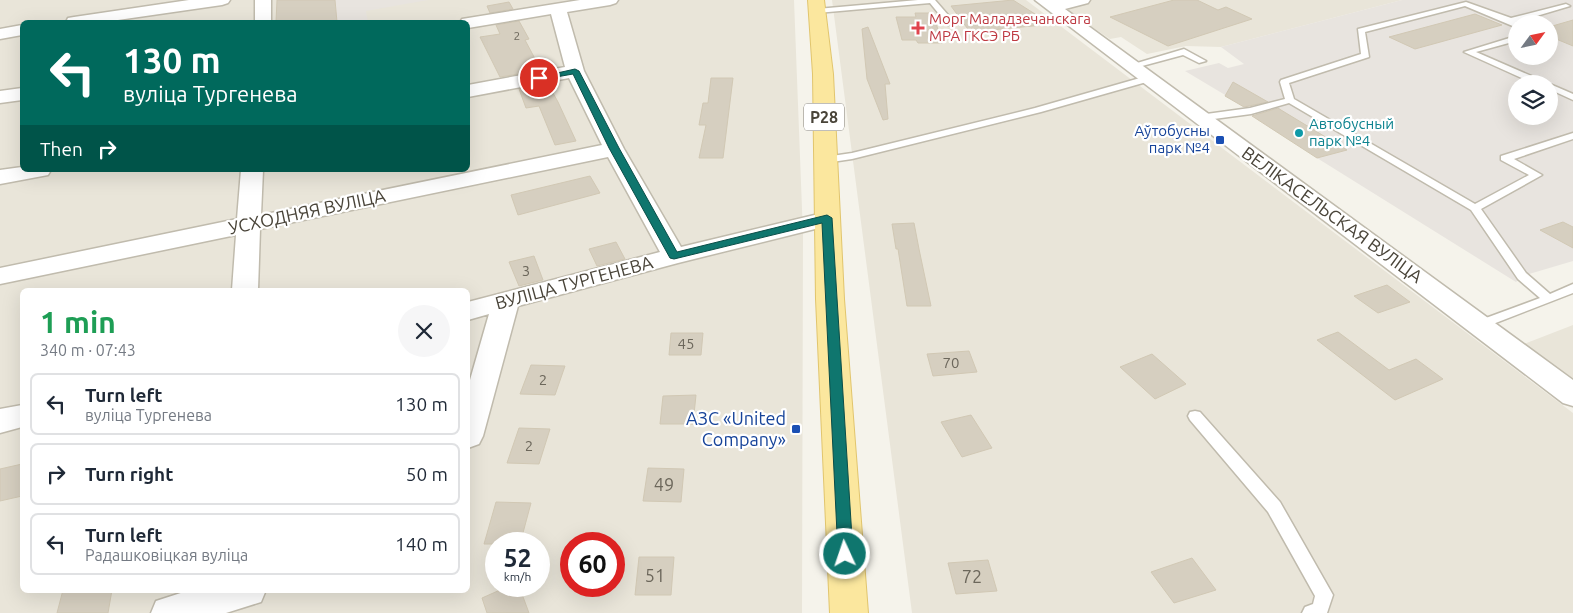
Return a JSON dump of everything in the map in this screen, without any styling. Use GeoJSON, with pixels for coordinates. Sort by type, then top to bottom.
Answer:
{"type":"FeatureCollection","features":[{"type":"Feature","properties":{"kind":"main road","name":"Р28"},"geometry":{"type":"LineString","coordinates":[[816,5],[823,74],[827,218],[848,613]]}},
{"type":"Feature","properties":{"kind":"street"},"geometry":{"type":"LineString","coordinates":[[87,20],[222,0]]}},
{"type":"Feature","properties":{"kind":"street"},"geometry":{"type":"LineString","coordinates":[[263,0],[263,20]]}},
{"type":"Feature","properties":{"kind":"street"},"geometry":{"type":"LineString","coordinates":[[470,22],[610,0]]}},
{"type":"Feature","properties":{"kind":"street"},"geometry":{"type":"LineString","coordinates":[[1047,3],[1082,0]]}},
{"type":"Feature","properties":{"kind":"street","name":"ВЕЛІКАСЕЛЬСКАЯ ВУЛІЦА"},"geometry":{"type":"LineString","coordinates":[[1047,3],[1573,395]]}},
{"type":"Feature","properties":{"kind":"street"},"geometry":{"type":"LineString","coordinates":[[558,8],[575,71],[614,148],[674,256]]}},
{"type":"Feature","properties":{"kind":"street"},"geometry":{"type":"LineString","coordinates":[[0,34],[20,30]]}},
{"type":"Feature","properties":{"kind":"street"},"geometry":{"type":"LineString","coordinates":[[470,91],[575,71]]}},
{"type":"Feature","properties":{"kind":"street"},"geometry":{"type":"LineString","coordinates":[[0,97],[20,94]]}},
{"type":"Feature","properties":{"kind":"street","name":"УСХОДНЯЯ ВУЛІЦА"},"geometry":{"type":"LineString","coordinates":[[0,276],[614,148]]}},
{"type":"Feature","properties":{"kind":"street"},"geometry":{"type":"LineString","coordinates":[[0,177],[29,172]]}},
{"type":"Feature","properties":{"kind":"street"},"geometry":{"type":"LineString","coordinates":[[245,288],[252,172]]}},
{"type":"Feature","properties":{"kind":"street","name":"ВУЛІЦА ТУРГЕНЕВА"},"geometry":{"type":"LineString","coordinates":[[470,311],[674,256],[827,218]]}},
{"type":"Feature","properties":{"kind":"street"},"geometry":{"type":"LineString","coordinates":[[470,429],[506,302]]}},
{"type":"Feature","properties":{"kind":"street"},"geometry":{"type":"LineString","coordinates":[[0,421],[20,416]]}},
{"type":"Feature","properties":{"kind":"street"},"geometry":{"type":"LineString","coordinates":[[169,613],[238,593]]}},
{"type":"Feature","properties":{"kind":"lane"},"geometry":{"type":"LineString","coordinates":[[816,5],[859,8],[932,1],[951,23]]}},
{"type":"Feature","properties":{"kind":"lane"},"geometry":{"type":"LineString","coordinates":[[1508,21],[1466,4],[1361,31],[1366,55],[1284,82],[1290,100],[1476,208],[1522,276],[1549,299]]}},
{"type":"Feature","properties":{"kind":"lane"},"geometry":{"type":"LineString","coordinates":[[1538,15],[1566,6]]}},
{"type":"Feature","properties":{"kind":"lane"},"geometry":{"type":"LineString","coordinates":[[1508,40],[1468,52],[1522,75]]}},
{"type":"Feature","properties":{"kind":"lane"},"geometry":{"type":"LineString","coordinates":[[825,160],[852,156],[1038,110],[1139,72],[1184,52],[1202,61]]}},
{"type":"Feature","properties":{"kind":"lane"},"geometry":{"type":"LineString","coordinates":[[1558,90],[1573,97]]}},
{"type":"Feature","properties":{"kind":"lane"},"geometry":{"type":"LineString","coordinates":[[1199,118],[1251,111],[1290,100]]}},
{"type":"Feature","properties":{"kind":"lane"},"geometry":{"type":"LineString","coordinates":[[1476,208],[1538,175],[1505,158],[1573,136]]}},
{"type":"Feature","properties":{"kind":"lane"},"geometry":{"type":"LineString","coordinates":[[1480,325],[1573,288]]}},
{"type":"Feature","properties":{"kind":"lane"},"geometry":{"type":"LineString","coordinates":[[1195,416],[1274,507],[1324,595],[1320,609],[1311,613]]}},
{"type":"Feature","properties":{"kind":"shaded area"},"geometry":{"type":"Polygon","coordinates":[[[0,0],[794,0],[803,235],[802,613],[0,613],[0,0]]]}},
{"type":"Feature","properties":{"kind":"shaded area"},"geometry":{"type":"Polygon","coordinates":[[[277,0],[428,0],[366,11],[368,20],[276,20],[277,0]]]}},
{"type":"Feature","properties":{"kind":"shaded area"},"geometry":{"type":"Polygon","coordinates":[[[832,0],[1026,0],[1573,413],[1573,613],[912,613],[832,0]]]}},
{"type":"Feature","properties":{"kind":"shaded area"},"geometry":{"type":"Polygon","coordinates":[[[1051,0],[1402,0],[1221,47],[1186,46],[1147,54],[1121,37],[1110,39],[1051,0]]]}},
{"type":"Feature","properties":{"kind":"shaded area"},"geometry":{"type":"Polygon","coordinates":[[[1402,0],[1573,0],[1573,261],[1522,276],[1516,282],[1317,158],[1257,114],[1185,71],[1219,63],[1228,68],[1244,64],[1221,47],[1402,0]]]}},
{"type":"Feature","properties":{"kind":"shaded area"},"geometry":{"type":"Polygon","coordinates":[[[1573,325],[1573,379],[1524,344],[1573,325]]]}},
{"type":"Feature","properties":{"kind":"building"},"geometry":{"type":"Polygon","coordinates":[[[277,0],[335,0],[337,20],[276,20],[277,0]]]}},
{"type":"Feature","properties":{"kind":"building"},"geometry":{"type":"Polygon","coordinates":[[[1013,0],[1046,21],[1040,23],[1043,25],[970,32],[951,6],[1013,0]]]}},
{"type":"Feature","properties":{"kind":"building"},"geometry":{"type":"Polygon","coordinates":[[[1174,0],[1197,0],[1218,10],[1226,7],[1252,19],[1168,46],[1110,17],[1174,0]]]}},
{"type":"Feature","properties":{"kind":"building"},"geometry":{"type":"Polygon","coordinates":[[[509,2],[513,9],[490,13],[487,6],[509,2]]]}},
{"type":"Feature","properties":{"kind":"building","name":"Морг Маладзечанскага МРА ГКСЭ РБ"},"geometry":{"type":"Polygon","coordinates":[[[915,13],[933,13],[942,43],[918,43],[916,40],[902,40],[896,17],[916,17],[915,13]]]}},
{"type":"Feature","properties":{"kind":"building"},"geometry":{"type":"Polygon","coordinates":[[[1475,14],[1502,25],[1415,49],[1389,37],[1475,14]]]}},
{"type":"Feature","properties":{"kind":"building"},"geometry":{"type":"Polygon","coordinates":[[[1573,20],[1573,46],[1558,40],[1558,24],[1573,20]]]}},
{"type":"Feature","properties":{"kind":"building"},"geometry":{"type":"Polygon","coordinates":[[[519,21],[529,39],[525,40],[541,70],[500,77],[480,37],[500,34],[496,25],[519,21]]]}},
{"type":"Feature","properties":{"kind":"building"},"geometry":{"type":"Polygon","coordinates":[[[868,27],[890,84],[885,84],[888,119],[883,120],[867,79],[862,29],[868,27]]]}},
{"type":"Feature","properties":{"kind":"building"},"geometry":{"type":"Polygon","coordinates":[[[711,78],[733,78],[723,158],[699,158],[706,125],[699,125],[703,103],[708,103],[711,78]]]}},
{"type":"Feature","properties":{"kind":"building"},"geometry":{"type":"Polygon","coordinates":[[[1233,82],[1268,102],[1244,107],[1225,96],[1233,82]]]}},
{"type":"Feature","properties":{"kind":"building"},"geometry":{"type":"Polygon","coordinates":[[[548,84],[576,141],[555,145],[539,106],[526,108],[519,89],[548,84]]]}},
{"type":"Feature","properties":{"kind":"building","name":"Автобусный парк №4"},"geometry":{"type":"Polygon","coordinates":[[[1278,108],[1347,150],[1317,158],[1252,116],[1278,108]]]}},
{"type":"Feature","properties":{"kind":"building"},"geometry":{"type":"Polygon","coordinates":[[[590,176],[600,193],[518,215],[511,195],[590,176]]]}},
{"type":"Feature","properties":{"kind":"building"},"geometry":{"type":"Polygon","coordinates":[[[1563,222],[1573,227],[1573,248],[1540,230],[1563,222]]]}},
{"type":"Feature","properties":{"kind":"building"},"geometry":{"type":"Polygon","coordinates":[[[914,223],[931,306],[907,306],[892,224],[914,223]]]}},
{"type":"Feature","properties":{"kind":"building"},"geometry":{"type":"Polygon","coordinates":[[[616,242],[625,259],[597,266],[589,249],[616,242]]]}},
{"type":"Feature","properties":{"kind":"building"},"geometry":{"type":"Polygon","coordinates":[[[534,256],[543,280],[519,286],[509,262],[534,256]]]}},
{"type":"Feature","properties":{"kind":"building"},"geometry":{"type":"Polygon","coordinates":[[[1387,285],[1410,302],[1378,313],[1354,296],[1387,285]]]}},
{"type":"Feature","properties":{"kind":"building"},"geometry":{"type":"Polygon","coordinates":[[[1338,332],[1389,370],[1416,359],[1443,379],[1395,400],[1317,340],[1338,332]]]}},
{"type":"Feature","properties":{"kind":"building"},"geometry":{"type":"Polygon","coordinates":[[[671,333],[703,333],[701,355],[669,355],[671,333]]]}},
{"type":"Feature","properties":{"kind":"building"},"geometry":{"type":"Polygon","coordinates":[[[969,351],[977,372],[933,376],[927,354],[969,351]]]}},
{"type":"Feature","properties":{"kind":"building"},"geometry":{"type":"Polygon","coordinates":[[[1152,354],[1186,384],[1155,399],[1120,367],[1152,354]]]}},
{"type":"Feature","properties":{"kind":"building"},"geometry":{"type":"Polygon","coordinates":[[[531,365],[565,366],[555,395],[520,394],[531,365]]]}},
{"type":"Feature","properties":{"kind":"building"},"geometry":{"type":"Polygon","coordinates":[[[696,395],[693,424],[660,424],[663,396],[696,395]]]}},
{"type":"Feature","properties":{"kind":"building"},"geometry":{"type":"Polygon","coordinates":[[[971,415],[992,448],[962,457],[941,422],[971,415]]]}},
{"type":"Feature","properties":{"kind":"building"},"geometry":{"type":"Polygon","coordinates":[[[519,428],[550,429],[539,464],[507,463],[519,428]]]}},
{"type":"Feature","properties":{"kind":"building"},"geometry":{"type":"Polygon","coordinates":[[[20,464],[20,496],[0,501],[0,469],[20,464]]]}},
{"type":"Feature","properties":{"kind":"building"},"geometry":{"type":"Polygon","coordinates":[[[648,468],[684,469],[681,502],[643,501],[648,468]]]}},
{"type":"Feature","properties":{"kind":"building"},"geometry":{"type":"Polygon","coordinates":[[[496,502],[531,503],[523,532],[487,532],[496,502]]]}},
{"type":"Feature","properties":{"kind":"building"},"geometry":{"type":"Polygon","coordinates":[[[639,557],[674,557],[671,595],[635,595],[639,557]]]}},
{"type":"Feature","properties":{"kind":"building"},"geometry":{"type":"Polygon","coordinates":[[[1192,558],[1216,590],[1174,603],[1151,572],[1192,558]]]}},
{"type":"Feature","properties":{"kind":"building"},"geometry":{"type":"Polygon","coordinates":[[[988,560],[997,591],[956,594],[948,563],[988,560]]]}},
{"type":"Feature","properties":{"kind":"building"},"geometry":{"type":"Polygon","coordinates":[[[62,593],[111,593],[108,613],[57,613],[62,593]]]}},
{"type":"Feature","properties":{"kind":"building"},"geometry":{"type":"Polygon","coordinates":[[[523,597],[529,613],[487,613],[482,598],[523,597]]]}},
{"type":"Feature","properties":{"kind":"place","name":"Морг Маладзечанскага МРА ГКСЭ РБ"},"geometry":{"type":"Point","coordinates":[918,28]}},
{"type":"Feature","properties":{"kind":"place","name":"Автобусный парк №4"},"geometry":{"type":"Point","coordinates":[1299,133]}},
{"type":"Feature","properties":{"kind":"place","name":"Аўтобусны парк №4"},"geometry":{"type":"Point","coordinates":[1220,140]}},
{"type":"Feature","properties":{"kind":"place","name":"АЗС «United Company»"},"geometry":{"type":"Point","coordinates":[796,429]}},
{"type":"Feature","properties":{"kind":"route"},"geometry":{"type":"LineString","coordinates":[[539,78],[575,71],[614,148],[674,256],[827,218],[845,554]]}}]}
